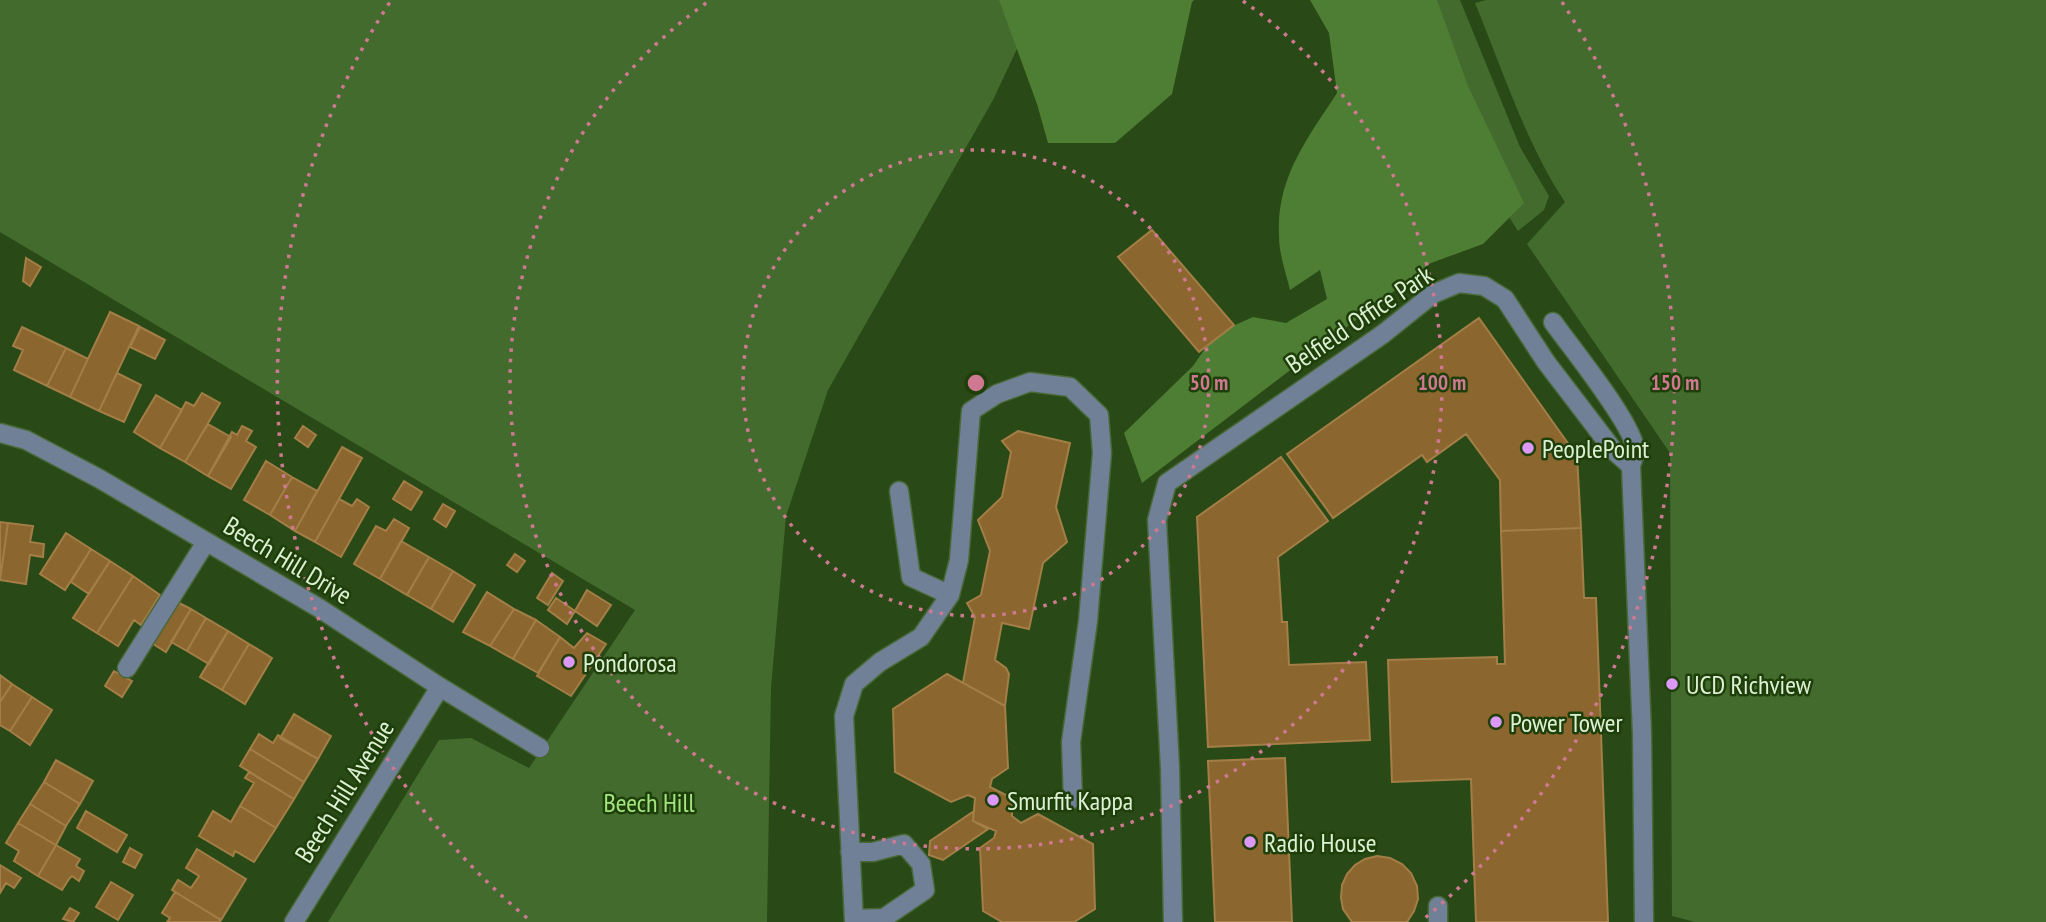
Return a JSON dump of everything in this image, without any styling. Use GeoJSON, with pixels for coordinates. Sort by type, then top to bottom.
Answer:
{"type":"FeatureCollection","features":[{"type":"Feature","properties":{"kind":"street","name":"Belfield Office Park"},"geometry":{"type":"LineString","coordinates":[[1173,922],[1170,768],[1157,520],[1167,483],[1383,334],[1433,294],[1459,283],[1484,286],[1505,299],[1546,362],[1614,451],[1630,466]]}},
{"type":"Feature","properties":{"kind":"street"},"geometry":{"type":"LineString","coordinates":[[1553,322],[1633,436],[1636,450],[1630,466],[1642,734],[1644,922]]}},
{"type":"Feature","properties":{"kind":"street"},"geometry":{"type":"LineString","coordinates":[[850,852],[873,852],[904,844],[921,864],[925,890],[884,918],[854,920],[850,852],[844,716],[854,684],[880,662],[921,636],[950,595],[959,560],[971,411],[997,394],[1030,382],[1070,387],[1099,415],[1102,453],[1088,621],[1071,742],[1073,799]]}},
{"type":"Feature","properties":{"kind":"street","name":"Beech Hill Drive"},"geometry":{"type":"LineString","coordinates":[[0,433],[26,440],[68,462],[206,542],[319,608],[540,748]]}},
{"type":"Feature","properties":{"kind":"street"},"geometry":{"type":"LineString","coordinates":[[899,491],[911,577],[950,595]]}},
{"type":"Feature","properties":{"kind":"street"},"geometry":{"type":"LineString","coordinates":[[127,668],[206,542]]}},
{"type":"Feature","properties":{"kind":"street","name":"Beech Hill Avenue"},"geometry":{"type":"LineString","coordinates":[[294,922],[440,687]]}},
{"type":"Feature","properties":{"kind":"green space","name":"Beech Hill"},"geometry":{"type":"Polygon","coordinates":[[[0,0],[1040,0],[993,100],[828,390],[786,516],[771,688],[767,922],[328,922],[439,740],[471,738],[529,768],[635,610],[0,232],[0,0]]]}},
{"type":"Feature","properties":{"kind":"green space"},"geometry":{"type":"Polygon","coordinates":[[[999,0],[1194,0],[1172,94],[1115,143],[1048,143],[1037,104],[999,0]]]}},
{"type":"Feature","properties":{"kind":"green space"},"geometry":{"type":"Polygon","coordinates":[[[1310,0],[1437,0],[1468,86],[1524,203],[1483,244],[1431,263],[1142,483],[1124,433],[1193,366],[1215,334],[1253,317],[1286,323],[1327,299],[1320,270],[1290,290],[1279,243],[1279,215],[1288,177],[1305,143],[1337,93],[1329,33],[1310,0]]]}},
{"type":"Feature","properties":{"kind":"green space"},"geometry":{"type":"Polygon","coordinates":[[[1371,0],[1460,0],[1520,147],[1549,196],[1544,210],[1518,231],[1371,0]]]}},
{"type":"Feature","properties":{"kind":"green space"},"geometry":{"type":"Polygon","coordinates":[[[1486,0],[2046,0],[2046,922],[1695,922],[1672,916],[1670,453],[1527,244],[1565,202],[1538,156],[1475,3],[1486,0]]]}},
{"type":"Feature","properties":{"kind":"building"},"geometry":{"type":"Polygon","coordinates":[[[1152,230],[1234,325],[1199,352],[1118,257],[1152,230]]]}},
{"type":"Feature","properties":{"kind":"building"},"geometry":{"type":"Polygon","coordinates":[[[26,258],[41,267],[30,286],[23,281],[26,258]]]}},
{"type":"Feature","properties":{"kind":"building"},"geometry":{"type":"Polygon","coordinates":[[[110,312],[139,326],[99,411],[70,397],[110,312]]]}},
{"type":"Feature","properties":{"kind":"building"},"geometry":{"type":"Polygon","coordinates":[[[1479,318],[1577,456],[1581,528],[1501,531],[1500,480],[1466,434],[1427,462],[1422,455],[1333,518],[1287,454],[1479,318]]]}},
{"type":"Feature","properties":{"kind":"building"},"geometry":{"type":"Polygon","coordinates":[[[22,327],[66,348],[47,386],[14,370],[23,350],[13,346],[22,327]]]}},
{"type":"Feature","properties":{"kind":"building"},"geometry":{"type":"Polygon","coordinates":[[[140,327],[165,340],[155,359],[130,347],[140,327]]]}},
{"type":"Feature","properties":{"kind":"building"},"geometry":{"type":"Polygon","coordinates":[[[66,348],[88,359],[70,397],[47,386],[66,348]]]}},
{"type":"Feature","properties":{"kind":"building"},"geometry":{"type":"Polygon","coordinates":[[[117,373],[141,385],[124,422],[99,411],[117,373]]]}},
{"type":"Feature","properties":{"kind":"building"},"geometry":{"type":"Polygon","coordinates":[[[202,393],[220,403],[185,462],[160,448],[186,402],[194,406],[202,393]]]}},
{"type":"Feature","properties":{"kind":"building"},"geometry":{"type":"Polygon","coordinates":[[[156,395],[182,410],[160,448],[134,432],[156,395]]]}},
{"type":"Feature","properties":{"kind":"building"},"geometry":{"type":"Polygon","coordinates":[[[208,424],[231,437],[208,476],[185,462],[208,424]]]}},
{"type":"Feature","properties":{"kind":"building"},"geometry":{"type":"Polygon","coordinates":[[[242,426],[252,431],[246,441],[256,447],[231,489],[208,476],[232,432],[237,435],[242,426]]]}},
{"type":"Feature","properties":{"kind":"building"},"geometry":{"type":"Polygon","coordinates":[[[303,426],[316,435],[308,447],[295,438],[303,426]]]}},
{"type":"Feature","properties":{"kind":"building","name":"Smurfit Kappa"},"geometry":{"type":"Polygon","coordinates":[[[1018,431],[1070,443],[1056,507],[1067,542],[1043,563],[1029,629],[1002,623],[995,660],[1006,668],[1009,674],[1005,706],[963,683],[975,617],[967,603],[981,595],[990,551],[978,520],[1002,497],[1011,452],[1002,441],[1018,431]]]}},
{"type":"Feature","properties":{"kind":"building"},"geometry":{"type":"Polygon","coordinates":[[[342,447],[362,458],[315,542],[295,531],[342,447]]]}},
{"type":"Feature","properties":{"kind":"building"},"geometry":{"type":"Polygon","coordinates":[[[1281,457],[1328,521],[1278,557],[1282,622],[1287,622],[1289,665],[1366,662],[1370,740],[1208,747],[1197,517],[1281,457]]]}},
{"type":"Feature","properties":{"kind":"building"},"geometry":{"type":"Polygon","coordinates":[[[266,461],[292,477],[270,515],[244,500],[266,461]]]}},
{"type":"Feature","properties":{"kind":"building"},"geometry":{"type":"Polygon","coordinates":[[[292,477],[317,491],[295,531],[270,515],[292,477]]]}},
{"type":"Feature","properties":{"kind":"building"},"geometry":{"type":"Polygon","coordinates":[[[404,481],[422,492],[411,510],[393,499],[404,481]]]}},
{"type":"Feature","properties":{"kind":"building"},"geometry":{"type":"Polygon","coordinates":[[[339,499],[352,506],[357,499],[369,507],[341,557],[315,542],[339,499]]]}},
{"type":"Feature","properties":{"kind":"building"},"geometry":{"type":"Polygon","coordinates":[[[443,504],[455,511],[446,527],[434,519],[443,504]]]}},
{"type":"Feature","properties":{"kind":"building"},"geometry":{"type":"Polygon","coordinates":[[[394,519],[409,528],[380,579],[354,564],[376,526],[386,531],[394,519]]]}},
{"type":"Feature","properties":{"kind":"building"},"geometry":{"type":"Polygon","coordinates":[[[0,522],[8,523],[0,580],[0,522]]]}},
{"type":"Feature","properties":{"kind":"building"},"geometry":{"type":"Polygon","coordinates":[[[8,523],[33,526],[30,542],[44,544],[43,557],[30,555],[26,584],[0,580],[8,523]]]}},
{"type":"Feature","properties":{"kind":"building","name":"Power Tower"},"geometry":{"type":"Polygon","coordinates":[[[1581,528],[1584,598],[1596,598],[1608,922],[1476,922],[1471,779],[1392,782],[1388,660],[1497,657],[1497,664],[1505,664],[1501,531],[1581,528]]]}},
{"type":"Feature","properties":{"kind":"building"},"geometry":{"type":"Polygon","coordinates":[[[66,533],[91,549],[65,590],[40,574],[66,533]]]}},
{"type":"Feature","properties":{"kind":"building"},"geometry":{"type":"Polygon","coordinates":[[[401,541],[429,557],[407,595],[380,579],[401,541]]]}},
{"type":"Feature","properties":{"kind":"building"},"geometry":{"type":"Polygon","coordinates":[[[91,549],[110,561],[89,594],[71,582],[91,549]]]}},
{"type":"Feature","properties":{"kind":"building"},"geometry":{"type":"Polygon","coordinates":[[[515,554],[525,561],[517,572],[507,565],[515,554]]]}},
{"type":"Feature","properties":{"kind":"building"},"geometry":{"type":"Polygon","coordinates":[[[429,557],[453,571],[431,609],[407,595],[429,557]]]}},
{"type":"Feature","properties":{"kind":"building"},"geometry":{"type":"Polygon","coordinates":[[[110,561],[133,576],[97,633],[73,618],[110,561]]]}},
{"type":"Feature","properties":{"kind":"building"},"geometry":{"type":"Polygon","coordinates":[[[453,571],[475,585],[453,622],[431,609],[453,571]]]}},
{"type":"Feature","properties":{"kind":"building"},"geometry":{"type":"Polygon","coordinates":[[[552,573],[563,581],[548,605],[537,598],[552,573]]]}},
{"type":"Feature","properties":{"kind":"building"},"geometry":{"type":"Polygon","coordinates":[[[133,576],[160,595],[141,625],[134,620],[118,646],[97,633],[133,576]]]}},
{"type":"Feature","properties":{"kind":"building"},"geometry":{"type":"Polygon","coordinates":[[[587,590],[611,605],[597,626],[575,611],[587,590]]]}},
{"type":"Feature","properties":{"kind":"building"},"geometry":{"type":"Polygon","coordinates":[[[487,592],[514,609],[490,646],[463,632],[487,592]]]}},
{"type":"Feature","properties":{"kind":"building"},"geometry":{"type":"Polygon","coordinates":[[[556,598],[575,611],[567,624],[548,610],[556,598]]]}},
{"type":"Feature","properties":{"kind":"building"},"geometry":{"type":"Polygon","coordinates":[[[177,602],[191,609],[166,652],[153,644],[177,602]]]}},
{"type":"Feature","properties":{"kind":"building"},"geometry":{"type":"Polygon","coordinates":[[[191,609],[206,618],[187,651],[171,642],[191,609]]]}},
{"type":"Feature","properties":{"kind":"building"},"geometry":{"type":"Polygon","coordinates":[[[514,609],[536,620],[513,659],[490,646],[514,609]]]}},
{"type":"Feature","properties":{"kind":"building"},"geometry":{"type":"Polygon","coordinates":[[[206,618],[228,631],[209,664],[187,651],[206,618]]]}},
{"type":"Feature","properties":{"kind":"building"},"geometry":{"type":"Polygon","coordinates":[[[536,620],[560,637],[538,673],[513,659],[536,620]]]}},
{"type":"Feature","properties":{"kind":"building"},"geometry":{"type":"Polygon","coordinates":[[[228,631],[249,644],[222,690],[200,677],[228,631]]]}},
{"type":"Feature","properties":{"kind":"building","name":"Pondorosa"},"geometry":{"type":"Polygon","coordinates":[[[587,633],[606,644],[571,696],[537,676],[560,637],[574,648],[587,633]]]}},
{"type":"Feature","properties":{"kind":"building"},"geometry":{"type":"Polygon","coordinates":[[[249,644],[272,658],[245,704],[222,690],[249,644]]]}},
{"type":"Feature","properties":{"kind":"building"},"geometry":{"type":"Polygon","coordinates":[[[114,671],[132,681],[122,697],[105,686],[114,671]]]}},
{"type":"Feature","properties":{"kind":"building","name":"Smurfit Kappa"},"geometry":{"type":"Polygon","coordinates":[[[947,674],[1005,706],[1008,768],[992,779],[990,787],[1012,798],[1012,816],[1021,823],[1038,814],[1093,844],[1095,909],[1074,922],[1002,922],[983,911],[980,848],[994,838],[996,831],[973,821],[975,798],[968,795],[951,802],[895,772],[893,709],[947,674]]]}},
{"type":"Feature","properties":{"kind":"building"},"geometry":{"type":"Polygon","coordinates":[[[0,675],[12,684],[0,702],[0,675]]]}},
{"type":"Feature","properties":{"kind":"building"},"geometry":{"type":"Polygon","coordinates":[[[12,684],[32,697],[10,731],[0,725],[0,702],[12,684]]]}},
{"type":"Feature","properties":{"kind":"building"},"geometry":{"type":"Polygon","coordinates":[[[32,697],[52,710],[30,745],[10,731],[32,697]]]}},
{"type":"Feature","properties":{"kind":"building"},"geometry":{"type":"Polygon","coordinates":[[[294,714],[331,736],[318,759],[280,738],[294,714]]]}},
{"type":"Feature","properties":{"kind":"building"},"geometry":{"type":"Polygon","coordinates":[[[259,734],[273,743],[278,735],[318,759],[304,782],[250,749],[259,734]]]}},
{"type":"Feature","properties":{"kind":"building"},"geometry":{"type":"Polygon","coordinates":[[[250,749],[304,782],[294,799],[240,766],[250,749]]]}},
{"type":"Feature","properties":{"kind":"building","name":"Radio House"},"geometry":{"type":"Polygon","coordinates":[[[1285,758],[1292,922],[1215,922],[1208,761],[1285,758]]]}},
{"type":"Feature","properties":{"kind":"building"},"geometry":{"type":"Polygon","coordinates":[[[56,760],[93,781],[80,804],[44,782],[56,760]]]}},
{"type":"Feature","properties":{"kind":"building"},"geometry":{"type":"Polygon","coordinates":[[[249,772],[294,799],[276,828],[240,806],[254,783],[245,778],[249,772]]]}},
{"type":"Feature","properties":{"kind":"building"},"geometry":{"type":"Polygon","coordinates":[[[44,782],[80,804],[66,826],[30,804],[44,782]]]}},
{"type":"Feature","properties":{"kind":"building"},"geometry":{"type":"Polygon","coordinates":[[[30,804],[66,826],[56,845],[18,823],[30,804]]]}},
{"type":"Feature","properties":{"kind":"building"},"geometry":{"type":"Polygon","coordinates":[[[240,806],[276,828],[254,862],[235,851],[233,856],[199,836],[213,811],[231,822],[240,806]]]}},
{"type":"Feature","properties":{"kind":"building"},"geometry":{"type":"Polygon","coordinates":[[[86,811],[127,835],[117,852],[77,828],[86,811]]]}},
{"type":"Feature","properties":{"kind":"building","name":"Smurfit Kappa"},"geometry":{"type":"Polygon","coordinates":[[[974,811],[973,821],[988,829],[943,860],[929,855],[930,841],[974,811]]]}},
{"type":"Feature","properties":{"kind":"building"},"geometry":{"type":"Polygon","coordinates":[[[18,823],[56,845],[38,876],[14,861],[19,851],[6,843],[18,823]]]}},
{"type":"Feature","properties":{"kind":"building"},"geometry":{"type":"Polygon","coordinates":[[[56,845],[80,859],[76,866],[84,871],[79,881],[72,876],[62,890],[38,876],[56,845]]]}},
{"type":"Feature","properties":{"kind":"building"},"geometry":{"type":"Polygon","coordinates":[[[130,848],[142,855],[135,868],[123,862],[130,848]]]}},
{"type":"Feature","properties":{"kind":"building"},"geometry":{"type":"Polygon","coordinates":[[[197,849],[246,879],[221,920],[172,890],[178,880],[191,888],[199,876],[186,868],[197,849]]]}},
{"type":"Feature","properties":{"kind":"building"},"geometry":{"type":"Polygon","coordinates":[[[1377,856],[1402,864],[1411,873],[1417,886],[1418,899],[1407,922],[1352,922],[1343,909],[1342,885],[1347,874],[1365,859],[1377,856]]]}},
{"type":"Feature","properties":{"kind":"building"},"geometry":{"type":"Polygon","coordinates":[[[0,865],[21,878],[14,888],[6,883],[0,893],[0,865]]]}},
{"type":"Feature","properties":{"kind":"building"},"geometry":{"type":"Polygon","coordinates":[[[111,882],[133,895],[118,920],[96,907],[111,882]]]}},
{"type":"Feature","properties":{"kind":"building"},"geometry":{"type":"Polygon","coordinates":[[[175,892],[221,920],[167,922],[170,918],[162,913],[175,892]]]}},
{"type":"Feature","properties":{"kind":"building"},"geometry":{"type":"Polygon","coordinates":[[[70,908],[79,913],[73,922],[63,919],[70,908]]]}},
{"type":"Feature","properties":{"kind":"place","name":"PeoplePoint"},"geometry":{"type":"Point","coordinates":[1528,448]}},
{"type":"Feature","properties":{"kind":"place","name":"Pondorosa"},"geometry":{"type":"Point","coordinates":[569,662]}},
{"type":"Feature","properties":{"kind":"place","name":"UCD Richview"},"geometry":{"type":"Point","coordinates":[1672,684]}},
{"type":"Feature","properties":{"kind":"place","name":"Power Tower"},"geometry":{"type":"Point","coordinates":[1496,722]}},
{"type":"Feature","properties":{"kind":"place","name":"Smurfit Kappa"},"geometry":{"type":"Point","coordinates":[993,800]}},
{"type":"Feature","properties":{"kind":"place","name":"Radio House"},"geometry":{"type":"Point","coordinates":[1250,842]}}]}
